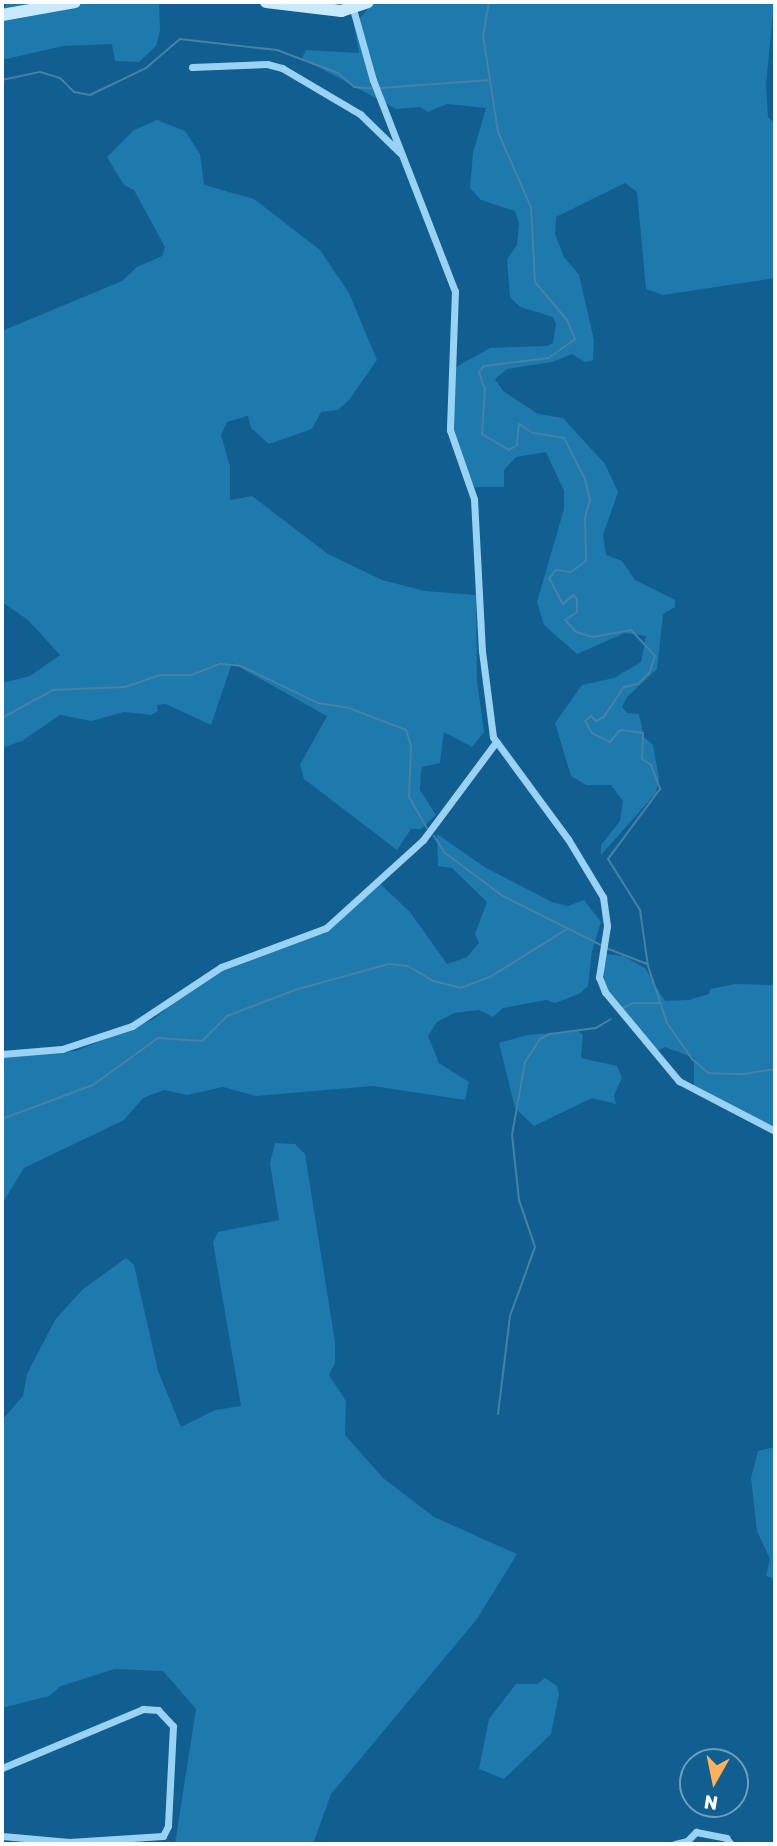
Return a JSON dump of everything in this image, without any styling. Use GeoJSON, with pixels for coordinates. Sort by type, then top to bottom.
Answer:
{"type":"FeatureCollection","features":[{"type":"Feature","properties":{"kind":"street"},"geometry":{"type":"LineString","coordinates":[[2,15],[75,2]]}},
{"type":"Feature","properties":{"kind":"street"},"geometry":{"type":"LineString","coordinates":[[266,2],[353,9],[368,2]]}},
{"type":"Feature","properties":{"kind":"street"},"geometry":{"type":"LineString","coordinates":[[353,9],[377,93],[405,158],[455,291],[450,430],[474,499],[482,651],[496,742],[598,885],[607,913],[601,985],[671,1074],[775,1131]]}},
{"type":"Feature","properties":{"kind":"street"},"geometry":{"type":"LineString","coordinates":[[192,67],[267,64],[282,68],[360,114],[405,158]]}},
{"type":"Feature","properties":{"kind":"street"},"geometry":{"type":"LineString","coordinates":[[2,1054],[62,1049],[132,1026],[221,967],[326,928],[423,840],[496,742]]}},
{"type":"Feature","properties":{"kind":"street"},"geometry":{"type":"LineString","coordinates":[[2,1768],[143,1709],[158,1710],[169,1720],[174,1741],[166,1834],[156,1839],[69,1843],[47,1843],[2,1836]]}},
{"type":"Feature","properties":{"kind":"street"},"geometry":{"type":"LineString","coordinates":[[675,1844],[696,1832],[726,1838],[731,1844]]}},
{"type":"Feature","properties":{"kind":"shaded area"},"geometry":{"type":"Polygon","coordinates":[[[7,2],[159,2],[160,31],[156,46],[139,62],[115,61],[112,44],[63,46],[2,60],[2,13],[7,2]]]}},
{"type":"Feature","properties":{"kind":"shaded area"},"geometry":{"type":"Polygon","coordinates":[[[374,2],[774,2],[766,85],[768,117],[775,124],[775,278],[663,295],[646,289],[637,192],[625,183],[556,217],[555,234],[564,257],[579,275],[594,340],[593,360],[585,362],[572,354],[552,362],[507,369],[495,379],[503,391],[538,414],[563,418],[605,464],[618,492],[603,535],[606,555],[622,561],[635,580],[675,600],[675,607],[663,614],[657,669],[627,697],[622,707],[627,713],[639,714],[644,737],[653,745],[659,778],[656,793],[601,855],[601,845],[620,821],[623,801],[611,785],[586,785],[571,776],[555,723],[582,685],[614,678],[641,662],[646,636],[625,633],[577,654],[544,625],[537,602],[564,509],[564,491],[546,452],[516,457],[504,470],[504,487],[470,487],[462,473],[451,435],[456,367],[490,348],[547,346],[553,343],[556,324],[553,317],[520,307],[510,297],[507,260],[517,245],[519,223],[515,211],[481,200],[470,188],[473,153],[486,108],[447,104],[428,112],[420,107],[396,109],[302,58],[306,50],[359,53],[354,25],[374,2]]]}},
{"type":"Feature","properties":{"kind":"shaded area"},"geometry":{"type":"Polygon","coordinates":[[[157,120],[185,131],[200,154],[204,185],[254,199],[320,250],[349,293],[377,360],[349,400],[338,410],[321,412],[312,429],[269,444],[251,428],[248,416],[227,422],[221,435],[230,466],[230,500],[252,496],[328,554],[382,580],[425,591],[476,595],[477,681],[484,732],[472,747],[444,732],[440,763],[422,767],[421,772],[420,790],[436,815],[421,829],[411,829],[397,850],[304,779],[300,765],[327,716],[232,663],[211,725],[166,704],[157,705],[158,711],[151,715],[124,712],[91,721],[60,715],[22,741],[2,748],[2,683],[30,676],[60,655],[28,620],[2,602],[2,331],[122,281],[137,267],[162,256],[165,247],[134,190],[124,185],[107,157],[134,130],[157,120]]]}},
{"type":"Feature","properties":{"kind":"shaded area"},"geometry":{"type":"Polygon","coordinates":[[[437,834],[486,868],[552,902],[568,906],[584,900],[601,922],[592,951],[588,986],[579,994],[555,1003],[546,1000],[503,1008],[493,1017],[479,1010],[454,1013],[437,1022],[428,1036],[439,1063],[469,1082],[465,1100],[373,1086],[256,1096],[223,1087],[187,1095],[164,1090],[143,1098],[124,1120],[24,1168],[2,1204],[2,1056],[76,1051],[154,1019],[166,1009],[164,1004],[205,975],[324,933],[377,881],[410,912],[447,964],[467,957],[479,943],[475,934],[487,902],[452,868],[438,866],[437,834]]]}},
{"type":"Feature","properties":{"kind":"shaded area"},"geometry":{"type":"Polygon","coordinates":[[[603,954],[623,956],[645,968],[665,1001],[688,1000],[709,994],[710,989],[735,984],[775,985],[775,1135],[694,1093],[694,1058],[665,1047],[656,1051],[604,986],[603,954]]]}},
{"type":"Feature","properties":{"kind":"shaded area"},"geometry":{"type":"Polygon","coordinates":[[[578,1031],[583,1035],[581,1058],[617,1066],[622,1078],[614,1095],[616,1104],[592,1098],[534,1126],[515,1108],[499,1043],[527,1035],[578,1031]]]}},
{"type":"Feature","properties":{"kind":"shaded area"},"geometry":{"type":"Polygon","coordinates":[[[275,1143],[295,1144],[305,1154],[335,1342],[335,1363],[329,1375],[346,1401],[345,1435],[383,1478],[434,1517],[517,1554],[477,1619],[331,1794],[313,1844],[175,1844],[196,1709],[163,1671],[115,1669],[61,1686],[49,1696],[2,1708],[2,1420],[23,1396],[27,1374],[55,1320],[82,1290],[126,1258],[134,1265],[158,1371],[181,1427],[215,1410],[241,1406],[213,1242],[218,1232],[279,1220],[270,1163],[275,1143]]]}},
{"type":"Feature","properties":{"kind":"shaded area"},"geometry":{"type":"Polygon","coordinates":[[[775,1447],[775,1579],[766,1576],[770,1559],[757,1531],[751,1478],[758,1451],[775,1447]]]}},
{"type":"Feature","properties":{"kind":"shaded area"},"geometry":{"type":"Polygon","coordinates":[[[545,1678],[557,1686],[559,1694],[551,1734],[504,1779],[479,1769],[489,1719],[516,1684],[537,1684],[545,1678]]]}},
{"type":"Feature","properties":{"kind":"waterway"},"geometry":{"type":"LineString","coordinates":[[489,2],[483,35],[498,132],[531,207],[535,282],[567,320],[575,339],[549,358],[484,366],[479,372],[485,389],[482,434],[509,450],[517,445],[519,424],[533,433],[564,438],[585,479],[590,500],[585,517],[586,561],[571,572],[556,570],[549,578],[563,604],[573,595],[577,599],[577,612],[565,620],[576,632],[592,637],[631,630],[655,656],[649,673],[638,684],[624,687],[604,717],[596,721],[591,716],[585,721],[592,733],[610,742],[620,730],[643,733],[642,759],[651,765],[660,789],[608,859],[640,910],[648,966],[667,1023],[692,1059],[708,1073],[744,1074],[775,1069]]}},
{"type":"Feature","properties":{"kind":"waterway"},"geometry":{"type":"LineString","coordinates":[[2,80],[40,72],[60,78],[74,92],[90,95],[146,68],[180,39],[277,50],[338,73],[354,87],[375,89]]}},
{"type":"Feature","properties":{"kind":"waterway"},"geometry":{"type":"LineString","coordinates":[[381,88],[490,80]]}},
{"type":"Feature","properties":{"kind":"waterway"},"geometry":{"type":"LineString","coordinates":[[2,718],[53,690],[125,687],[160,675],[191,675],[220,664],[241,666],[318,703],[349,708],[406,730],[411,745],[409,797],[427,828]]}},
{"type":"Feature","properties":{"kind":"waterway"},"geometry":{"type":"LineString","coordinates":[[434,836],[445,853],[503,896],[601,945]]}},
{"type":"Feature","properties":{"kind":"waterway"},"geometry":{"type":"LineString","coordinates":[[2,1119],[93,1085],[158,1038],[202,1041],[227,1016],[295,990],[388,964],[408,966],[433,981],[461,988],[490,977],[567,929]]}},
{"type":"Feature","properties":{"kind":"waterway"},"geometry":{"type":"LineString","coordinates":[[606,948],[647,964]]}},
{"type":"Feature","properties":{"kind":"waterway"},"geometry":{"type":"LineString","coordinates":[[621,1009],[633,1003],[659,1003]]}},
{"type":"Feature","properties":{"kind":"waterway"},"geometry":{"type":"LineString","coordinates":[[498,1414],[510,1316],[535,1247],[519,1200],[512,1135],[525,1062],[540,1039],[550,1034],[596,1028],[611,1019]]}}]}
